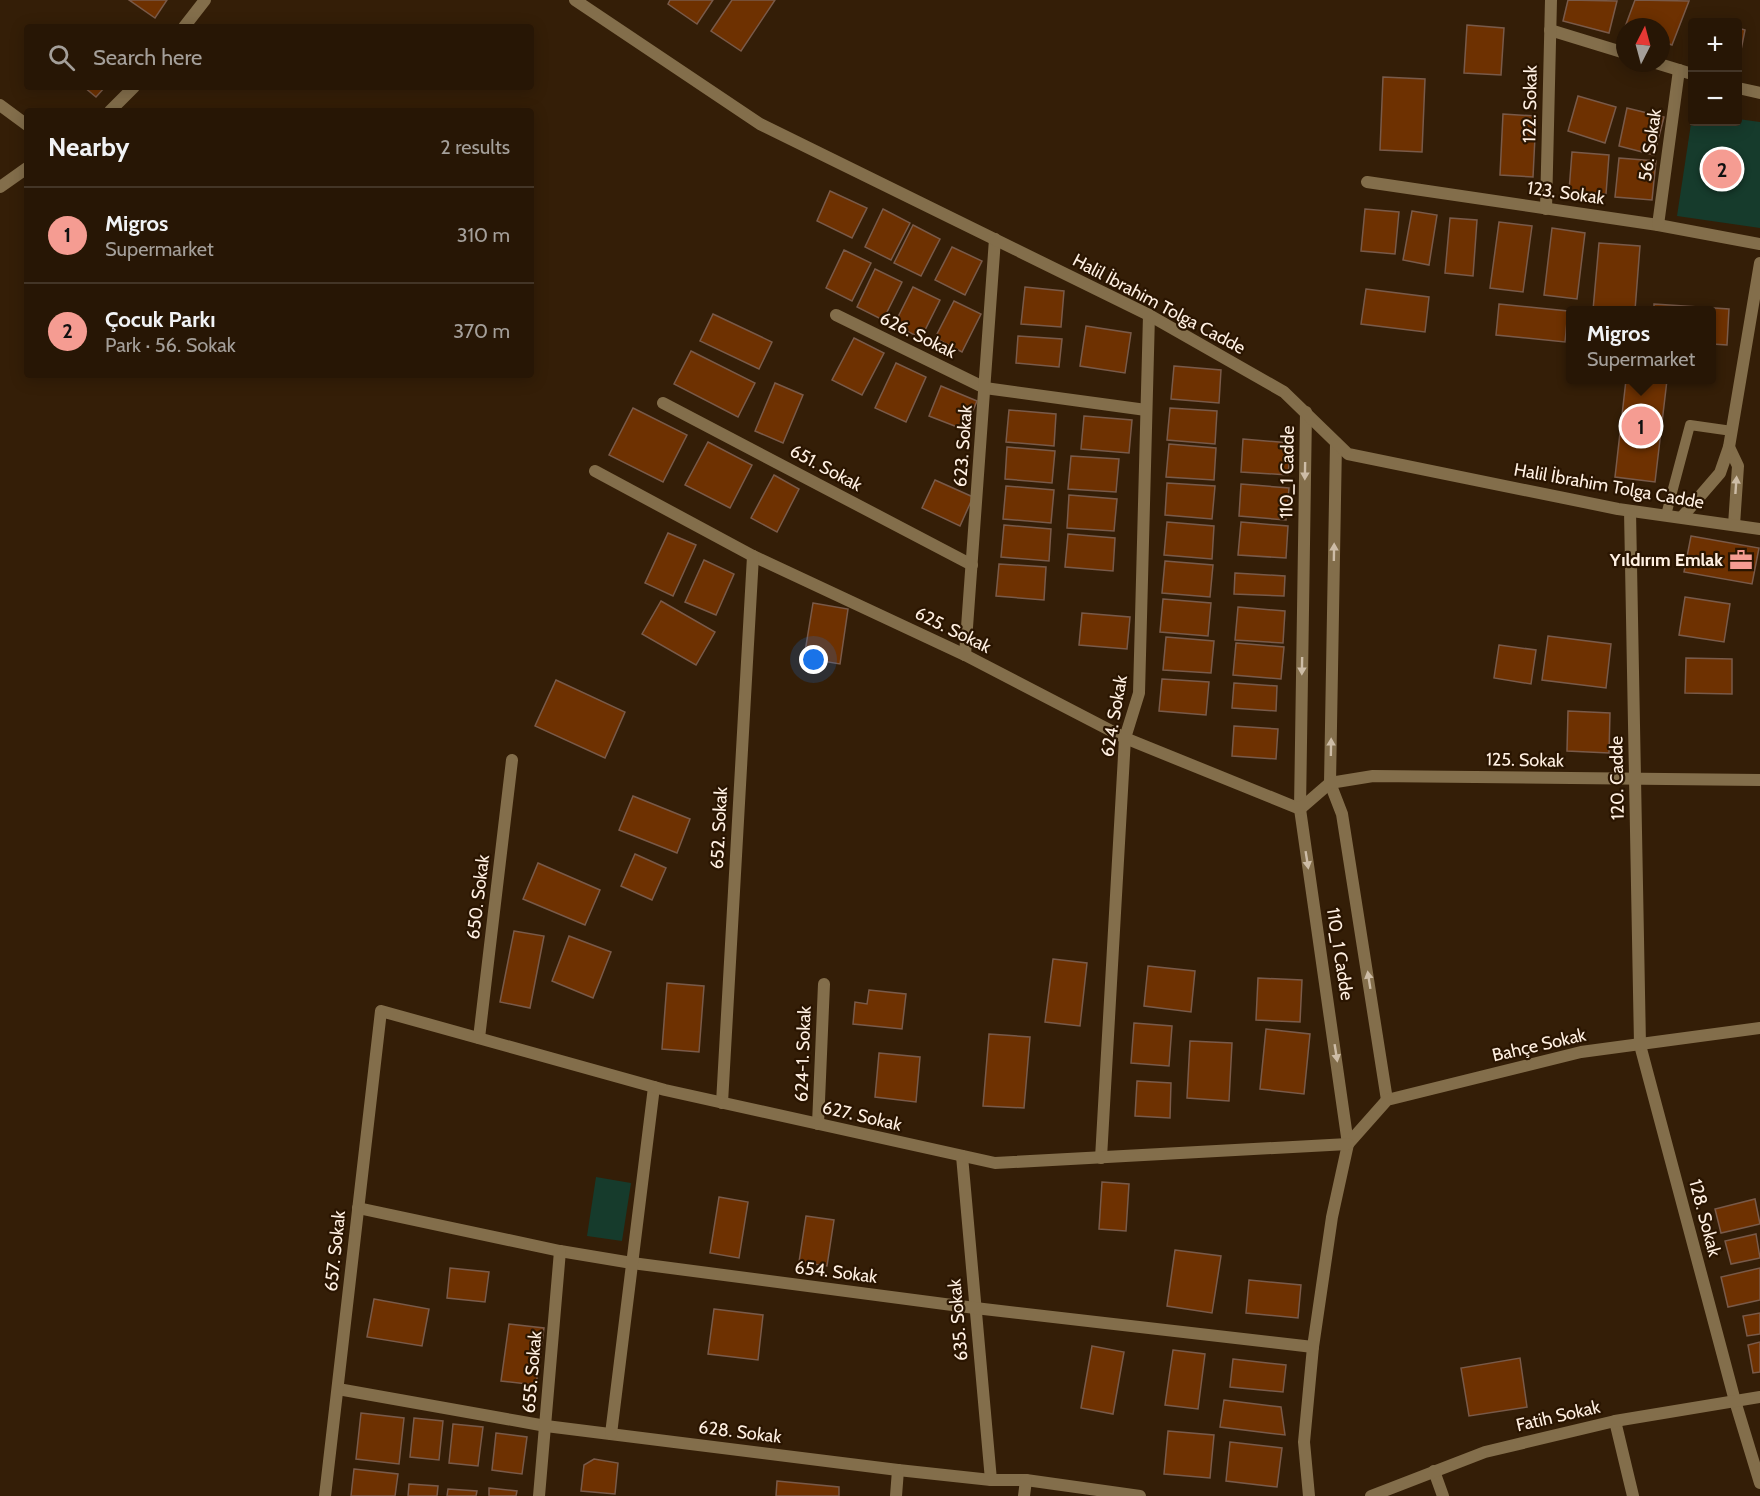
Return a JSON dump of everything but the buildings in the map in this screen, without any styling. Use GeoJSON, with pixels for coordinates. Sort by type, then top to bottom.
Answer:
{"type":"FeatureCollection","features":[{"type":"Feature","properties":{"kind":"street"},"geometry":{"type":"LineString","coordinates":[[186,24],[205,0]]}},
{"type":"Feature","properties":{"kind":"street","name":"Halil İbrahim Tolga Cadde"},"geometry":{"type":"LineString","coordinates":[[575,0],[760,124],[1149,315],[1284,392],[1348,454],[1630,511],[1760,530]]}},
{"type":"Feature","properties":{"kind":"street","name":"122. Sokak"},"geometry":{"type":"LineString","coordinates":[[1546,209],[1551,0]]}},
{"type":"Feature","properties":{"kind":"street"},"geometry":{"type":"LineString","coordinates":[[1550,30],[1616,50]]}},
{"type":"Feature","properties":{"kind":"street"},"geometry":{"type":"LineString","coordinates":[[1670,67],[1688,73]]}},
{"type":"Feature","properties":{"kind":"street","name":"56. Sokak"},"geometry":{"type":"LineString","coordinates":[[1658,225],[1679,70]]}},
{"type":"Feature","properties":{"kind":"street"},"geometry":{"type":"LineString","coordinates":[[1742,89],[1760,93]]}},
{"type":"Feature","properties":{"kind":"street"},"geometry":{"type":"LineString","coordinates":[[113,108],[131,90]]}},
{"type":"Feature","properties":{"kind":"street"},"geometry":{"type":"LineString","coordinates":[[0,105],[24,123]]}},
{"type":"Feature","properties":{"kind":"street"},"geometry":{"type":"LineString","coordinates":[[0,187],[24,170]]}},
{"type":"Feature","properties":{"kind":"street","name":"123. Sokak"},"geometry":{"type":"LineString","coordinates":[[1367,182],[1658,225],[1760,244]]}},
{"type":"Feature","properties":{"kind":"street","name":"623. Sokak"},"geometry":{"type":"LineString","coordinates":[[965,655],[996,239]]}},
{"type":"Feature","properties":{"kind":"street"},"geometry":{"type":"LineString","coordinates":[[1683,518],[1719,473],[1729,447],[1760,262]]}},
{"type":"Feature","properties":{"kind":"street","name":"626. Sokak"},"geometry":{"type":"LineString","coordinates":[[836,315],[985,388],[1146,410]]}},
{"type":"Feature","properties":{"kind":"street","name":"624. Sokak"},"geometry":{"type":"LineString","coordinates":[[1101,1158],[1125,738],[1139,693],[1149,315]]}},
{"type":"Feature","properties":{"kind":"street","name":"651. Sokak"},"geometry":{"type":"LineString","coordinates":[[663,403],[972,565]]}},
{"type":"Feature","properties":{"kind":"street","name":"110_1 Cadde"},"geometry":{"type":"LineString","coordinates":[[1306,412],[1300,809],[1348,1144],[1332,1217],[1313,1347],[1304,1442],[1309,1496]]}},
{"type":"Feature","properties":{"kind":"street","name":"110_1 Cadde"},"geometry":{"type":"LineString","coordinates":[[1336,443],[1330,783],[1342,814],[1388,1100]]}},
{"type":"Feature","properties":{"kind":"street"},"geometry":{"type":"LineString","coordinates":[[1729,447],[1738,466],[1734,525]]}},
{"type":"Feature","properties":{"kind":"street","name":"625. Sokak"},"geometry":{"type":"LineString","coordinates":[[595,471],[753,555],[965,655],[1125,738],[1300,809]]}},
{"type":"Feature","properties":{"kind":"street","name":"120. Cadde"},"geometry":{"type":"LineString","coordinates":[[1630,511],[1640,1045]]}},
{"type":"Feature","properties":{"kind":"street","name":"652. Sokak"},"geometry":{"type":"LineString","coordinates":[[722,1103],[753,555]]}},
{"type":"Feature","properties":{"kind":"street","name":"650. Sokak"},"geometry":{"type":"LineString","coordinates":[[479,1038],[512,760]]}},
{"type":"Feature","properties":{"kind":"street","name":"125. Sokak"},"geometry":{"type":"LineString","coordinates":[[1330,783],[1373,776],[1760,780]]}},
{"type":"Feature","properties":{"kind":"street"},"geometry":{"type":"LineString","coordinates":[[1300,809],[1330,783]]}},
{"type":"Feature","properties":{"kind":"street","name":"624-1. Sokak"},"geometry":{"type":"LineString","coordinates":[[818,1124],[824,984]]}},
{"type":"Feature","properties":{"kind":"street","name":"627. Sokak"},"geometry":{"type":"LineString","coordinates":[[381,1011],[654,1087],[995,1163],[1348,1144]]}},
{"type":"Feature","properties":{"kind":"street","name":"657. Sokak"},"geometry":{"type":"LineString","coordinates":[[326,1496],[381,1011]]}},
{"type":"Feature","properties":{"kind":"street","name":"Bahçe Sokak"},"geometry":{"type":"LineString","coordinates":[[1388,1100],[1581,1052],[1760,1028]]}},
{"type":"Feature","properties":{"kind":"street","name":"128. Sokak"},"geometry":{"type":"LineString","coordinates":[[1640,1045],[1735,1401],[1760,1483]]}},
{"type":"Feature","properties":{"kind":"street"},"geometry":{"type":"LineString","coordinates":[[611,1434],[654,1087]]}},
{"type":"Feature","properties":{"kind":"street"},"geometry":{"type":"LineString","coordinates":[[1348,1144],[1388,1100]]}},
{"type":"Feature","properties":{"kind":"street","name":"635. Sokak"},"geometry":{"type":"LineString","coordinates":[[962,1156],[991,1480]]}},
{"type":"Feature","properties":{"kind":"street","name":"654. Sokak"},"geometry":{"type":"LineString","coordinates":[[358,1208],[560,1251],[632,1263],[975,1308],[1313,1347]]}},
{"type":"Feature","properties":{"kind":"street","name":"655. Sokak"},"geometry":{"type":"LineString","coordinates":[[539,1496],[560,1251]]}},
{"type":"Feature","properties":{"kind":"street","name":"628. Sokak"},"geometry":{"type":"LineString","coordinates":[[338,1389],[546,1426],[898,1470],[991,1480],[1026,1480],[1140,1496]]}},
{"type":"Feature","properties":{"kind":"street","name":"Fatih Sokak"},"geometry":{"type":"LineString","coordinates":[[1371,1496],[1485,1452],[1616,1421],[1760,1397]]}},
{"type":"Feature","properties":{"kind":"street"},"geometry":{"type":"LineString","coordinates":[[1616,1421],[1633,1496]]}},
{"type":"Feature","properties":{"kind":"street"},"geometry":{"type":"LineString","coordinates":[[896,1496],[898,1470]]}},
{"type":"Feature","properties":{"kind":"street"},"geometry":{"type":"LineString","coordinates":[[1434,1471],[1443,1496]]}},
{"type":"Feature","properties":{"kind":"street"},"geometry":{"type":"LineString","coordinates":[[1024,1496],[1026,1480]]}},
{"type":"Feature","properties":{"kind":"lane"},"geometry":{"type":"LineString","coordinates":[[1666,515],[1690,425],[1732,431]]}},
{"type":"Feature","properties":{"kind":"green space"},"geometry":{"type":"Polygon","coordinates":[[[1742,120],[1760,122],[1760,228],[1677,216],[1691,126],[1742,126],[1742,120]]]}},
{"type":"Feature","properties":{"kind":"green space"},"geometry":{"type":"Polygon","coordinates":[[[596,1177],[631,1183],[622,1241],[587,1236],[596,1177]]]}},
{"type":"Feature","properties":{"kind":"place","name":"Çocuk Parkı"},"geometry":{"type":"Point","coordinates":[1722,169]}},
{"type":"Feature","properties":{"kind":"place","name":"Migros"},"geometry":{"type":"Point","coordinates":[1641,426]}},
{"type":"Feature","properties":{"kind":"place","name":"Yıldırım Emlak"},"geometry":{"type":"Point","coordinates":[1741,560]}}]}
